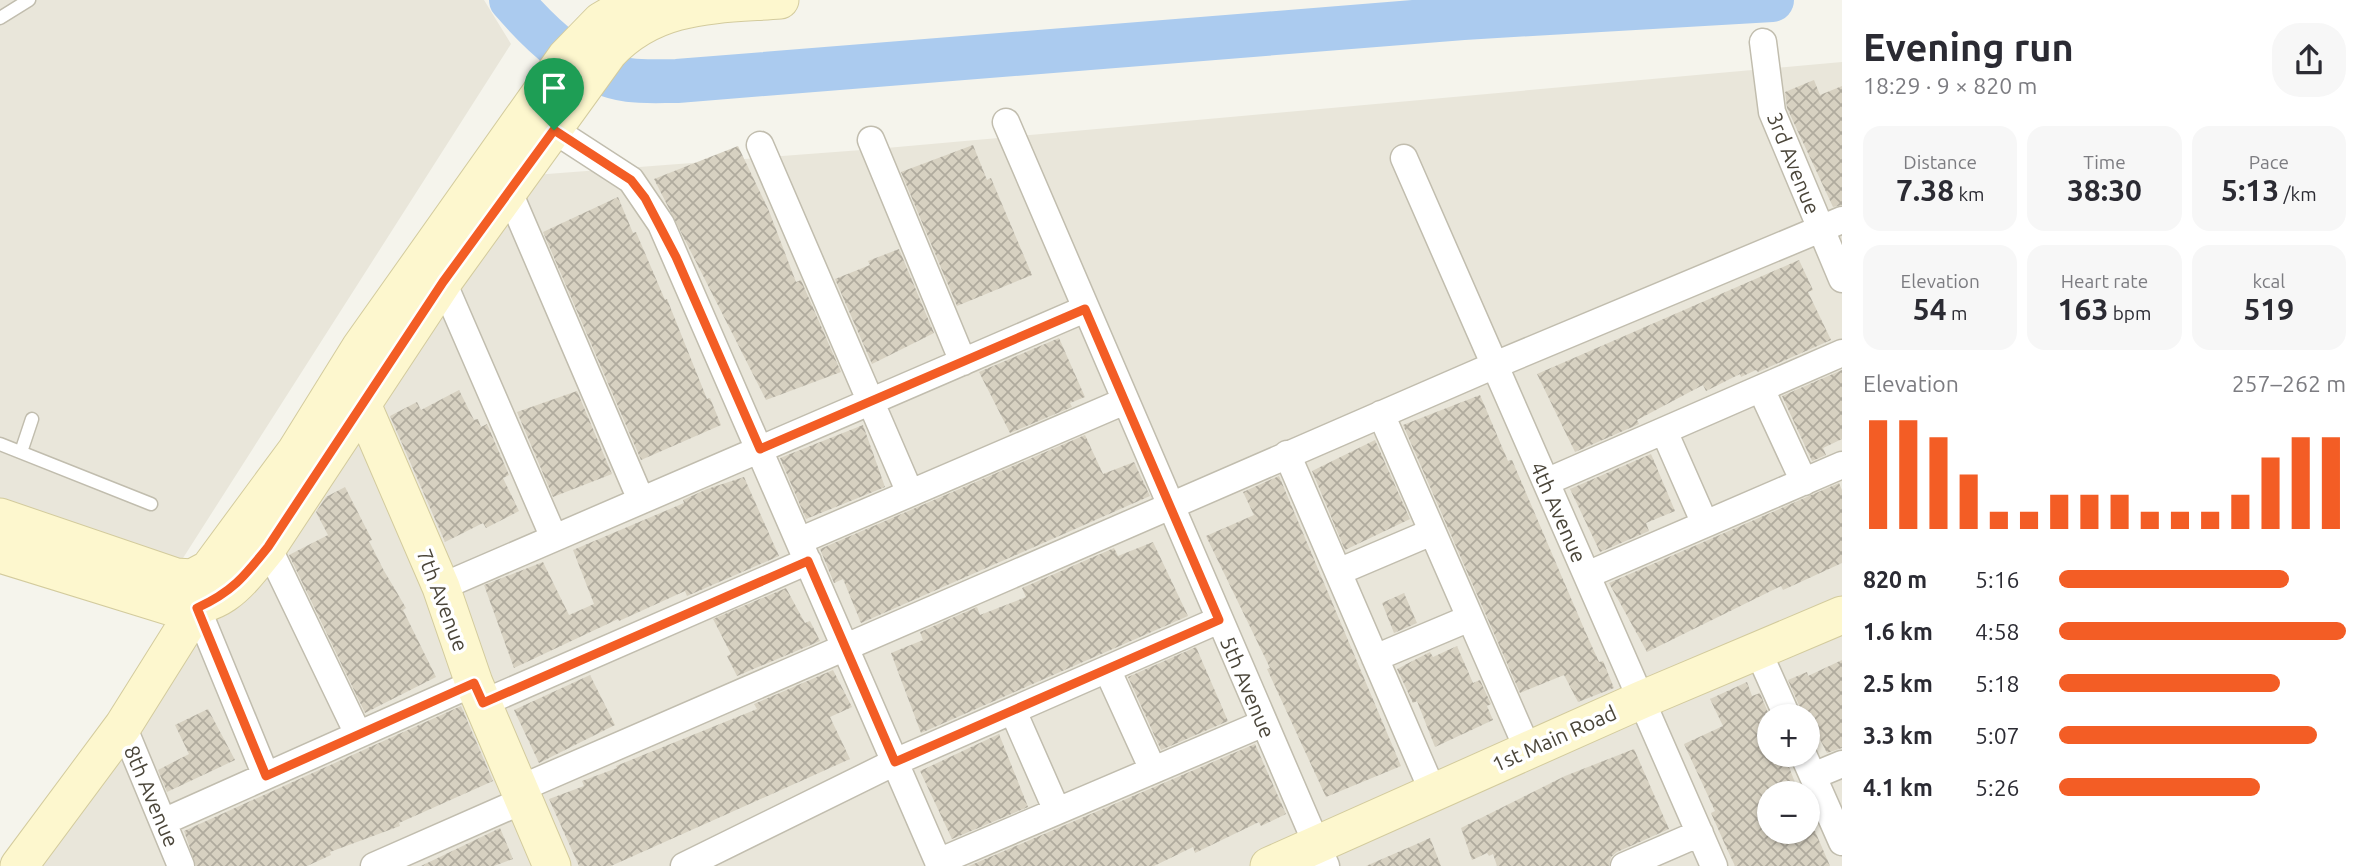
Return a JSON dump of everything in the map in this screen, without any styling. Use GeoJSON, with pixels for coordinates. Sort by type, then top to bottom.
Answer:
{"type":"FeatureCollection","features":[{"type":"Feature","properties":{"kind":"street"},"geometry":{"type":"LineString","coordinates":[[613,27],[637,0]]}},
{"type":"Feature","properties":{"kind":"street"},"geometry":{"type":"LineString","coordinates":[[19,866],[123,726],[209,569],[223,554],[296,451],[443,282],[509,192],[555,109],[580,40],[613,27],[710,3],[780,0]]}},
{"type":"Feature","properties":{"kind":"street","name":"3rd Avenue"},"geometry":{"type":"LineString","coordinates":[[1763,42],[1766,90],[1772,112],[1831,225],[1842,279]]}},
{"type":"Feature","properties":{"kind":"street"},"geometry":{"type":"LineString","coordinates":[[0,554],[172,607],[195,593],[225,595],[238,584],[268,547],[349,393],[555,109]]}},
{"type":"Feature","properties":{"kind":"street"},"geometry":{"type":"LineString","coordinates":[[555,109],[631,180],[645,198],[676,257],[939,864],[1264,723]]}},
{"type":"Feature","properties":{"kind":"street","name":"5th Avenue"},"geometry":{"type":"LineString","coordinates":[[1006,122],[1321,855]]}},
{"type":"Feature","properties":{"kind":"street"},"geometry":{"type":"LineString","coordinates":[[872,140],[963,362]]}},
{"type":"Feature","properties":{"kind":"street"},"geometry":{"type":"LineString","coordinates":[[760,145],[910,493]]}},
{"type":"Feature","properties":{"kind":"street","name":"4th Avenue"},"geometry":{"type":"LineString","coordinates":[[1404,158],[1714,866]]}},
{"type":"Feature","properties":{"kind":"street"},"geometry":{"type":"LineString","coordinates":[[509,192],[641,500]]}},
{"type":"Feature","properties":{"kind":"street"},"geometry":{"type":"LineString","coordinates":[[374,866],[522,794],[844,646],[1495,365],[1831,225]]}},
{"type":"Feature","properties":{"kind":"street"},"geometry":{"type":"LineString","coordinates":[[443,282],[554,538]]}},
{"type":"Feature","properties":{"kind":"street"},"geometry":{"type":"LineString","coordinates":[[441,587],[1085,309]]}},
{"type":"Feature","properties":{"kind":"street"},"geometry":{"type":"LineString","coordinates":[[1546,482],[1842,354]]}},
{"type":"Feature","properties":{"kind":"street"},"geometry":{"type":"LineString","coordinates":[[1761,388],[1804,482]]}},
{"type":"Feature","properties":{"kind":"street","name":"7th Avenue"},"geometry":{"type":"LineString","coordinates":[[349,393],[441,587],[479,693],[552,866]]}},
{"type":"Feature","properties":{"kind":"street"},"geometry":{"type":"LineString","coordinates":[[163,822],[358,734],[479,693],[804,551],[910,493],[1125,401]]}},
{"type":"Feature","properties":{"kind":"street"},"geometry":{"type":"LineString","coordinates":[[1381,414],[1528,750]]}},
{"type":"Feature","properties":{"kind":"street"},"geometry":{"type":"LineString","coordinates":[[1664,431],[1705,524]]}},
{"type":"Feature","properties":{"kind":"street"},"geometry":{"type":"LineString","coordinates":[[1287,454],[1433,792]]}},
{"type":"Feature","properties":{"kind":"street"},"geometry":{"type":"LineString","coordinates":[[1587,575],[1842,465]]}},
{"type":"Feature","properties":{"kind":"street"},"geometry":{"type":"LineString","coordinates":[[0,517],[176,577],[195,593],[266,776]]}},
{"type":"Feature","properties":{"kind":"street"},"geometry":{"type":"LineString","coordinates":[[1338,572],[1432,532]]}},
{"type":"Feature","properties":{"kind":"street"},"geometry":{"type":"LineString","coordinates":[[268,547],[358,734]]}},
{"type":"Feature","properties":{"kind":"street","name":"1st Main Road"},"geometry":{"type":"LineString","coordinates":[[1269,866],[1321,855],[1433,792],[1641,699],[1842,615]]}},
{"type":"Feature","properties":{"kind":"street"},"geometry":{"type":"LineString","coordinates":[[1375,658],[1470,618]]}},
{"type":"Feature","properties":{"kind":"street"},"geometry":{"type":"LineString","coordinates":[[684,866],[895,762],[1219,620]]}},
{"type":"Feature","properties":{"kind":"street"},"geometry":{"type":"LineString","coordinates":[[1758,650],[1782,704]]}},
{"type":"Feature","properties":{"kind":"street"},"geometry":{"type":"LineString","coordinates":[[1107,669],[1153,770]]}},
{"type":"Feature","properties":{"kind":"street"},"geometry":{"type":"LineString","coordinates":[[1013,711],[1057,811]]}},
{"type":"Feature","properties":{"kind":"street","name":"8th Avenue"},"geometry":{"type":"LineString","coordinates":[[123,726],[181,866]]}},
{"type":"Feature","properties":{"kind":"street"},"geometry":{"type":"LineString","coordinates":[[1820,765],[1842,764]]}},
{"type":"Feature","properties":{"kind":"street"},"geometry":{"type":"LineString","coordinates":[[1809,767],[1842,842]]}},
{"type":"Feature","properties":{"kind":"street"},"geometry":{"type":"LineString","coordinates":[[1624,866],[1700,833]]}},
{"type":"Feature","properties":{"kind":"lane"},"geometry":{"type":"LineString","coordinates":[[0,18],[29,0]]}},
{"type":"Feature","properties":{"kind":"lane"},"geometry":{"type":"LineString","coordinates":[[21,452],[32,419]]}},
{"type":"Feature","properties":{"kind":"lane"},"geometry":{"type":"LineString","coordinates":[[0,444],[150,503]]}},
{"type":"Feature","properties":{"kind":"shaded area"},"geometry":{"type":"Polygon","coordinates":[[[0,0],[484,0],[511,44],[162,591],[0,522],[0,0]]]}},
{"type":"Feature","properties":{"kind":"shaded area"},"geometry":{"type":"Polygon","coordinates":[[[1842,62],[1842,866],[29,866],[534,175],[875,149],[1842,62]]]}},
{"type":"Feature","properties":{"kind":"building"},"geometry":{"type":"Polygon","coordinates":[[[1814,80],[1820,95],[1842,86],[1842,205],[1833,207],[1787,108],[1785,92],[1814,80]]]}},
{"type":"Feature","properties":{"kind":"building"},"geometry":{"type":"Polygon","coordinates":[[[973,145],[987,180],[991,178],[1032,275],[957,306],[901,172],[973,145]]]}},
{"type":"Feature","properties":{"kind":"building"},"geometry":{"type":"Polygon","coordinates":[[[738,146],[769,211],[796,282],[801,280],[841,372],[766,400],[654,179],[738,146]]]}},
{"type":"Feature","properties":{"kind":"building"},"geometry":{"type":"Polygon","coordinates":[[[618,197],[665,300],[667,299],[707,399],[710,398],[721,425],[641,460],[543,232],[618,197]]]}},
{"type":"Feature","properties":{"kind":"building"},"geometry":{"type":"Polygon","coordinates":[[[899,249],[934,333],[872,364],[835,279],[870,265],[868,261],[899,249]]]}},
{"type":"Feature","properties":{"kind":"building"},"geometry":{"type":"Polygon","coordinates":[[[1799,260],[1813,290],[1808,292],[1831,340],[1758,372],[1756,370],[1741,377],[1740,374],[1706,391],[1703,385],[1637,420],[1639,424],[1575,452],[1537,374],[1799,260]]]}},
{"type":"Feature","properties":{"kind":"building"},"geometry":{"type":"Polygon","coordinates":[[[1059,338],[1085,397],[1070,403],[1072,407],[1010,433],[979,372],[1059,338]]]}},
{"type":"Feature","properties":{"kind":"building"},"geometry":{"type":"Polygon","coordinates":[[[1842,370],[1842,439],[1823,448],[1826,455],[1812,461],[1782,396],[1842,370]]]}},
{"type":"Feature","properties":{"kind":"building"},"geometry":{"type":"Polygon","coordinates":[[[459,390],[474,420],[478,419],[481,427],[487,424],[509,475],[503,478],[519,511],[486,528],[483,523],[445,542],[390,416],[417,402],[421,410],[459,390]]]}},
{"type":"Feature","properties":{"kind":"building"},"geometry":{"type":"Polygon","coordinates":[[[577,391],[612,474],[553,497],[517,412],[577,391]]]}},
{"type":"Feature","properties":{"kind":"building"},"geometry":{"type":"Polygon","coordinates":[[[1480,395],[1508,461],[1512,460],[1599,662],[1603,661],[1614,688],[1578,702],[1564,675],[1520,693],[1403,425],[1480,395]]]}},
{"type":"Feature","properties":{"kind":"building"},"geometry":{"type":"Polygon","coordinates":[[[863,425],[885,487],[806,519],[780,458],[863,425]]]}},
{"type":"Feature","properties":{"kind":"building"},"geometry":{"type":"Polygon","coordinates":[[[1085,435],[1103,474],[1134,462],[1150,496],[861,623],[843,579],[834,583],[820,549],[1085,435]]]}},
{"type":"Feature","properties":{"kind":"building"},"geometry":{"type":"Polygon","coordinates":[[[1375,440],[1410,519],[1345,550],[1312,471],[1375,440]]]}},
{"type":"Feature","properties":{"kind":"building"},"geometry":{"type":"Polygon","coordinates":[[[1651,454],[1675,511],[1646,523],[1649,531],[1600,552],[1570,489],[1651,454]]]}},
{"type":"Feature","properties":{"kind":"building"},"geometry":{"type":"Polygon","coordinates":[[[1279,476],[1401,766],[1326,797],[1267,669],[1270,668],[1206,536],[1254,515],[1243,492],[1279,476]]]}},
{"type":"Feature","properties":{"kind":"building"},"geometry":{"type":"Polygon","coordinates":[[[744,477],[779,556],[687,596],[685,591],[619,621],[618,619],[514,668],[484,585],[543,562],[569,615],[594,604],[573,550],[684,503],[683,500],[707,489],[744,477]]]}},
{"type":"Feature","properties":{"kind":"building"},"geometry":{"type":"Polygon","coordinates":[[[1839,483],[1842,490],[1842,563],[1783,590],[1781,586],[1647,652],[1609,583],[1839,483]]]}},
{"type":"Feature","properties":{"kind":"building"},"geometry":{"type":"Polygon","coordinates":[[[345,487],[372,540],[369,541],[383,569],[406,608],[403,610],[436,677],[365,713],[289,555],[328,535],[316,512],[326,497],[345,487]]]}},
{"type":"Feature","properties":{"kind":"building"},"geometry":{"type":"Polygon","coordinates":[[[1153,542],[1188,616],[921,733],[891,653],[923,640],[920,632],[977,607],[980,615],[1026,597],[1022,588],[1114,548],[1118,556],[1153,542]]]}},
{"type":"Feature","properties":{"kind":"building"},"geometry":{"type":"Polygon","coordinates":[[[786,588],[805,623],[810,621],[820,641],[737,676],[727,656],[731,654],[713,619],[786,588]]]}},
{"type":"Feature","properties":{"kind":"building"},"geometry":{"type":"Polygon","coordinates":[[[1404,593],[1417,623],[1394,633],[1382,603],[1404,593]]]}},
{"type":"Feature","properties":{"kind":"building"},"geometry":{"type":"Polygon","coordinates":[[[1457,646],[1473,683],[1480,680],[1491,704],[1487,706],[1493,720],[1435,747],[1417,701],[1413,703],[1397,669],[1430,652],[1433,657],[1457,646]]]}},
{"type":"Feature","properties":{"kind":"building"},"geometry":{"type":"Polygon","coordinates":[[[1196,647],[1228,721],[1161,750],[1128,677],[1196,647]]]}},
{"type":"Feature","properties":{"kind":"building"},"geometry":{"type":"Polygon","coordinates":[[[1842,660],[1842,748],[1827,753],[1820,740],[1820,704],[1798,704],[1788,680],[1807,672],[1808,676],[1842,660]]]}},
{"type":"Feature","properties":{"kind":"building"},"geometry":{"type":"Polygon","coordinates":[[[833,670],[852,707],[830,717],[850,759],[611,866],[579,866],[549,799],[584,786],[582,781],[617,768],[616,766],[757,709],[754,704],[833,670]]]}},
{"type":"Feature","properties":{"kind":"building"},"geometry":{"type":"Polygon","coordinates":[[[590,675],[615,725],[539,763],[514,710],[590,675]]]}},
{"type":"Feature","properties":{"kind":"building"},"geometry":{"type":"Polygon","coordinates":[[[1747,682],[1752,696],[1760,693],[1764,704],[1757,704],[1757,767],[1789,767],[1794,781],[1757,781],[1757,844],[1820,843],[1830,866],[1735,866],[1711,813],[1715,811],[1684,744],[1723,726],[1710,699],[1747,682]]]}},
{"type":"Feature","properties":{"kind":"building"},"geometry":{"type":"Polygon","coordinates":[[[461,706],[493,781],[399,823],[400,826],[330,852],[331,855],[307,866],[196,866],[184,831],[461,706]]]}},
{"type":"Feature","properties":{"kind":"building"},"geometry":{"type":"Polygon","coordinates":[[[208,709],[235,760],[167,792],[158,770],[189,754],[175,725],[208,709]]]}},
{"type":"Feature","properties":{"kind":"building"},"geometry":{"type":"Polygon","coordinates":[[[999,734],[1028,807],[952,839],[920,771],[999,734]]]}},
{"type":"Feature","properties":{"kind":"building"},"geometry":{"type":"Polygon","coordinates":[[[1255,744],[1286,814],[1261,826],[1259,822],[1195,853],[1193,847],[1154,866],[969,866],[1255,744]]]}},
{"type":"Feature","properties":{"kind":"building"},"geometry":{"type":"Polygon","coordinates":[[[1634,749],[1669,829],[1617,852],[1611,857],[1609,866],[1497,866],[1493,854],[1489,856],[1487,853],[1472,860],[1461,828],[1565,776],[1634,749]]]}},
{"type":"Feature","properties":{"kind":"building"},"geometry":{"type":"Polygon","coordinates":[[[500,828],[513,859],[494,866],[421,866],[500,828]]]}},
{"type":"Feature","properties":{"kind":"building"},"geometry":{"type":"Polygon","coordinates":[[[1430,838],[1441,866],[1366,866],[1419,843],[1430,838]]]}},
{"type":"Feature","properties":{"kind":"waterway"},"geometry":{"type":"LineString","coordinates":[[511,0],[549,39],[578,61],[611,76],[653,81],[1463,18],[1772,0]]}},
{"type":"Feature","properties":{"kind":"route"},"geometry":{"type":"LineString","coordinates":[[554,130],[631,180],[645,198],[661,224],[760,449],[1085,309],[1219,620],[895,762],[808,561],[483,703],[474,683],[266,776],[197,608],[225,595],[238,584],[268,547],[443,282],[554,130]]}}]}
